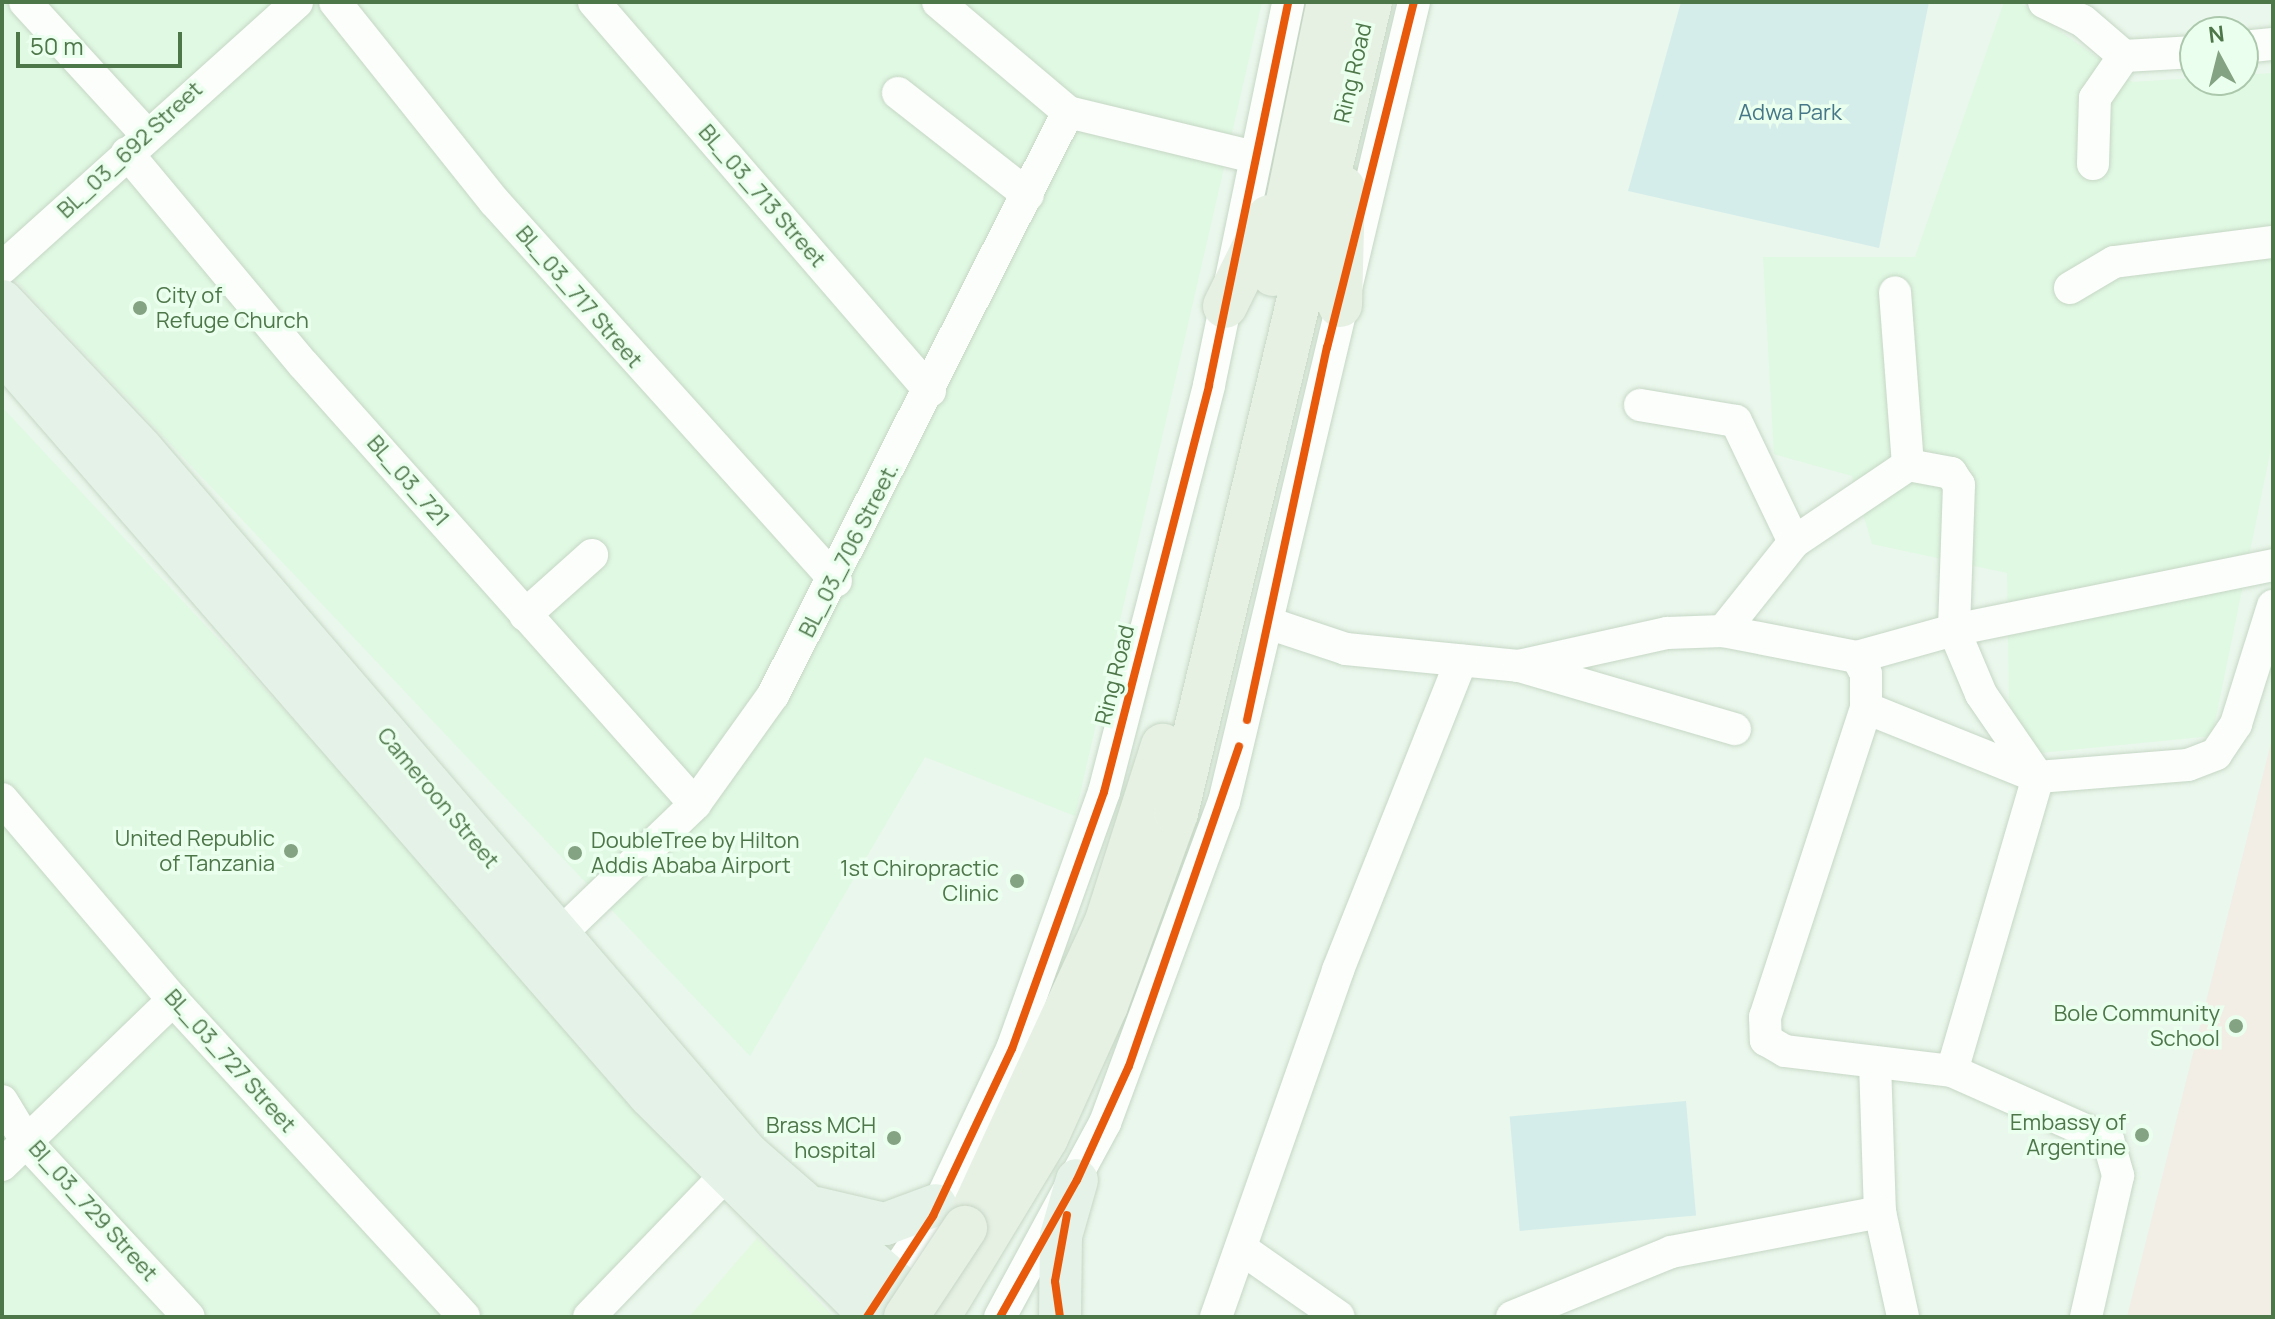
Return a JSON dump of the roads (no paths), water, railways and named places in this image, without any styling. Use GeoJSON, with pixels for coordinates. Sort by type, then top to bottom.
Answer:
{"type":"FeatureCollection","features":[{"type":"Feature","properties":{"kind":"highway","name":"Ring Road"},"geometry":{"type":"LineString","coordinates":[[936,1317],[1031,1169],[1140,918],[1195,739],[1273,339],[1303,138],[1329,2]]}},
{"type":"Feature","properties":{"kind":"highway","name":"Ring Road"},"geometry":{"type":"LineString","coordinates":[[881,1309],[994,1173],[1122,879],[1157,768],[1273,339],[1345,106],[1370,2]]}},
{"type":"Feature","properties":{"kind":"highway"},"geometry":{"type":"LineString","coordinates":[[1340,305],[1345,106]]}},
{"type":"Feature","properties":{"kind":"highway"},"geometry":{"type":"LineString","coordinates":[[1225,306],[1303,138]]}},
{"type":"Feature","properties":{"kind":"main road","name":"Cameroon Street"},"geometry":{"type":"LineString","coordinates":[[2,301],[126,460],[663,1084],[736,1164],[881,1309]]}},
{"type":"Feature","properties":{"kind":"main road","name":"Cameroon Street"},"geometry":{"type":"LineString","coordinates":[[2,351],[126,460],[557,937],[663,1084]]}},
{"type":"Feature","properties":{"kind":"main road","name":"Cameroon Street"},"geometry":{"type":"LineString","coordinates":[[736,1164],[786,1190],[881,1309]]}},
{"type":"Feature","properties":{"kind":"main road"},"geometry":{"type":"LineString","coordinates":[[1060,1317],[1061,1236],[1077,1180]]}},
{"type":"Feature","properties":{"kind":"main road"},"geometry":{"type":"LineString","coordinates":[[786,1190],[863,1224],[902,1221],[936,1205]]}},
{"type":"Feature","properties":{"kind":"main road"},"geometry":{"type":"LineString","coordinates":[[881,1309],[936,1317]]}},
{"type":"Feature","properties":{"kind":"street","name":"BL_03_721"},"geometry":{"type":"LineString","coordinates":[[25,2],[136,143],[525,615],[695,804]]}},
{"type":"Feature","properties":{"kind":"street","name":"BL_03_692 Street"},"geometry":{"type":"LineString","coordinates":[[2,268],[136,143],[297,2]]}},
{"type":"Feature","properties":{"kind":"street","name":"BL_03_717 Street"},"geometry":{"type":"LineString","coordinates":[[335,2],[494,201],[836,581]]}},
{"type":"Feature","properties":{"kind":"street","name":"BL_03_713 Street"},"geometry":{"type":"LineString","coordinates":[[594,2],[930,391]]}},
{"type":"Feature","properties":{"kind":"street"},"geometry":{"type":"LineString","coordinates":[[938,2],[1068,112],[1254,157]]}},
{"type":"Feature","properties":{"kind":"street","name":"Ring Road"},"geometry":{"type":"LineString","coordinates":[[881,1309],[1012,1049],[1104,792],[1225,306],[1288,2]]}},
{"type":"Feature","properties":{"kind":"street","name":"Ring Road"},"geometry":{"type":"LineString","coordinates":[[1000,1317],[1077,1180],[1186,915],[1224,802],[1414,2]]}},
{"type":"Feature","properties":{"kind":"street"},"geometry":{"type":"LineString","coordinates":[[2044,2],[2083,21],[2124,56],[2179,53]]}},
{"type":"Feature","properties":{"kind":"street"},"geometry":{"type":"LineString","coordinates":[[2093,164],[2095,98],[2124,56]]}},
{"type":"Feature","properties":{"kind":"street"},"geometry":{"type":"LineString","coordinates":[[898,93],[1028,195]]}},
{"type":"Feature","properties":{"kind":"street","name":"BL_03_706 Street."},"geometry":{"type":"LineString","coordinates":[[557,937],[695,804],[773,695],[836,581],[1068,112]]}},
{"type":"Feature","properties":{"kind":"street"},"geometry":{"type":"LineString","coordinates":[[2070,288],[2114,262],[2273,242]]}},
{"type":"Feature","properties":{"kind":"street"},"geometry":{"type":"LineString","coordinates":[[1895,292],[1908,465]]}},
{"type":"Feature","properties":{"kind":"street"},"geometry":{"type":"LineString","coordinates":[[1640,405],[1736,421],[1794,542]]}},
{"type":"Feature","properties":{"kind":"street"},"geometry":{"type":"LineString","coordinates":[[1723,631],[1794,542],[1908,465],[1951,473],[1959,485],[1954,630],[1981,694],[2038,777]]}},
{"type":"Feature","properties":{"kind":"street"},"geometry":{"type":"LineString","coordinates":[[525,615],[592,555]]}},
{"type":"Feature","properties":{"kind":"street"},"geometry":{"type":"LineString","coordinates":[[1518,666],[1667,633],[1723,631],[1857,657],[1954,630],[2273,565]]}},
{"type":"Feature","properties":{"kind":"street"},"geometry":{"type":"LineString","coordinates":[[1866,708],[2038,777],[2188,765],[2216,754],[2236,724],[2273,606]]}},
{"type":"Feature","properties":{"kind":"street"},"geometry":{"type":"LineString","coordinates":[[1268,623],[1346,649],[1518,666],[1735,729]]}},
{"type":"Feature","properties":{"kind":"street"},"geometry":{"type":"LineString","coordinates":[[1857,657],[1866,674],[1866,708],[1765,1017],[1766,1040],[1785,1051],[1952,1071],[2058,1114],[2108,1140],[2116,1154],[2118,1176],[2086,1317]]}},
{"type":"Feature","properties":{"kind":"street"},"geometry":{"type":"LineString","coordinates":[[1216,1317],[1338,970],[1461,661]]}},
{"type":"Feature","properties":{"kind":"street"},"geometry":{"type":"LineString","coordinates":[[1952,1071],[2038,777]]}},
{"type":"Feature","properties":{"kind":"street","name":"BL_03_727 Street"},"geometry":{"type":"LineString","coordinates":[[2,799],[173,1000],[458,1315]]}},
{"type":"Feature","properties":{"kind":"street"},"geometry":{"type":"LineString","coordinates":[[2,1165],[28,1144],[173,1000]]}},
{"type":"Feature","properties":{"kind":"street"},"geometry":{"type":"LineString","coordinates":[[1875,1063],[1880,1212],[1903,1317]]}},
{"type":"Feature","properties":{"kind":"street","name":"Bl_03_729 Street"},"geometry":{"type":"LineString","coordinates":[[2,1101],[28,1144],[189,1317]]}},
{"type":"Feature","properties":{"kind":"street"},"geometry":{"type":"LineString","coordinates":[[589,1317],[736,1164]]}},
{"type":"Feature","properties":{"kind":"street"},"geometry":{"type":"LineString","coordinates":[[1512,1317],[1671,1252],[1880,1212]]}},
{"type":"Feature","properties":{"kind":"street"},"geometry":{"type":"LineString","coordinates":[[1242,1249],[1339,1317]]}},
{"type":"Feature","properties":{"kind":"place","name":"City of Refuge Church"},"geometry":{"type":"Point","coordinates":[140,308]}},
{"type":"Feature","properties":{"kind":"place","name":"United Republic of Tanzania"},"geometry":{"type":"Point","coordinates":[291,851]}},
{"type":"Feature","properties":{"kind":"place","name":"DoubleTree by Hilton Addis Ababa Airport"},"geometry":{"type":"Point","coordinates":[575,853]}},
{"type":"Feature","properties":{"kind":"place","name":"1st Chiropractic Clinic"},"geometry":{"type":"Point","coordinates":[1017,881]}},
{"type":"Feature","properties":{"kind":"place","name":"Bole Community School"},"geometry":{"type":"Point","coordinates":[2236,1026]}},
{"type":"Feature","properties":{"kind":"place","name":"Embassy of Argentine"},"geometry":{"type":"Point","coordinates":[2142,1135]}},
{"type":"Feature","properties":{"kind":"place","name":"Brass MCH hospital"},"geometry":{"type":"Point","coordinates":[894,1138]}},
{"type":"Feature","properties":{"kind":"park label","name":"Adwa Park"},"geometry":{"type":"Point","coordinates":[1790,113]}}]}
